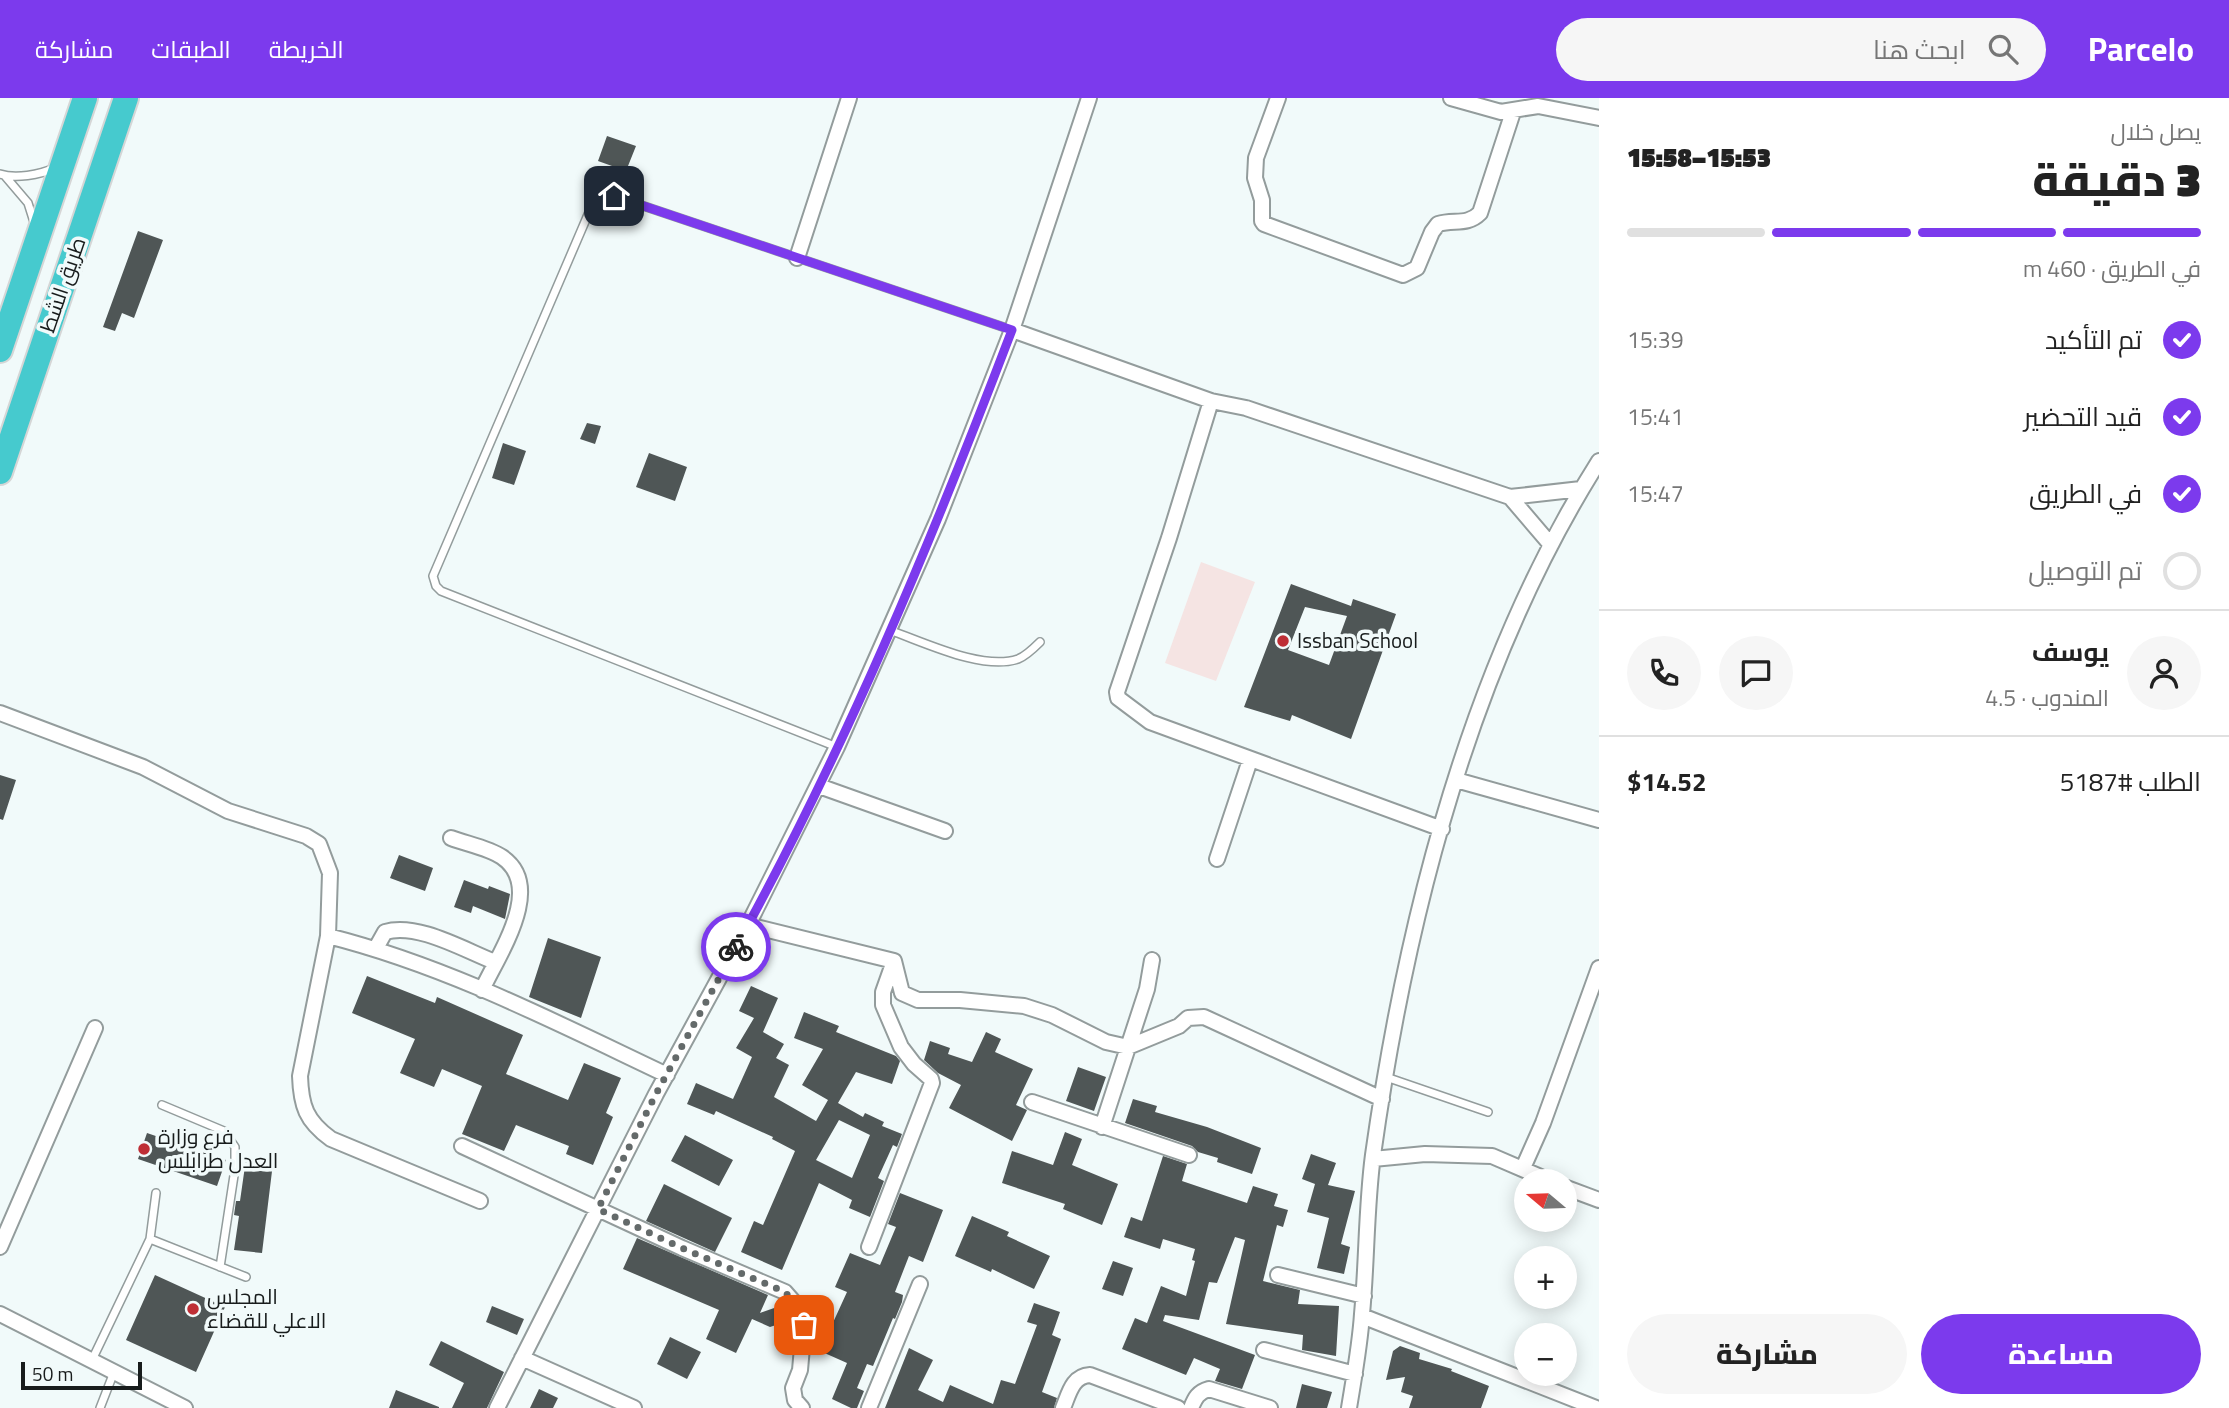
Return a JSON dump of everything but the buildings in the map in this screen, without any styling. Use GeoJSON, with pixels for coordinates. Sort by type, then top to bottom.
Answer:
{"type":"FeatureCollection","features":[{"type":"Feature","properties":{"kind":"highway","name":"طريق الشط"},"geometry":{"type":"LineString","coordinates":[[0,350],[85,98]]}},
{"type":"Feature","properties":{"kind":"highway","name":"طريق الشط"},"geometry":{"type":"LineString","coordinates":[[0,472],[126,98]]}},
{"type":"Feature","properties":{"kind":"street"},"geometry":{"type":"LineString","coordinates":[[797,258],[849,98]]}},
{"type":"Feature","properties":{"kind":"street"},"geometry":{"type":"LineString","coordinates":[[496,1408],[819,786],[890,630],[938,519],[1012,330],[1089,98]]}},
{"type":"Feature","properties":{"kind":"street"},"geometry":{"type":"LineString","coordinates":[[1278,98],[1256,158],[1255,168],[1264,225],[1404,275],[1417,268],[1438,224],[1465,222],[1480,213],[1513,112]]}},
{"type":"Feature","properties":{"kind":"street"},"geometry":{"type":"LineString","coordinates":[[1451,98],[1501,112],[1538,106],[1599,118]]}},
{"type":"Feature","properties":{"kind":"street"},"geometry":{"type":"LineString","coordinates":[[1012,330],[1211,401],[1246,408],[1510,496],[1581,489]]}},
{"type":"Feature","properties":{"kind":"street"},"geometry":{"type":"LineString","coordinates":[[1211,401],[1169,538],[1117,692],[1121,703],[1150,722],[1442,829]]}},
{"type":"Feature","properties":{"kind":"street"},"geometry":{"type":"LineString","coordinates":[[1349,1408],[1364,1296],[1373,1159],[1386,1077],[1416,927],[1456,780],[1497,662],[1551,545],[1599,461]]}},
{"type":"Feature","properties":{"kind":"street"},"geometry":{"type":"LineString","coordinates":[[1510,496],[1551,545]]}},
{"type":"Feature","properties":{"kind":"street"},"geometry":{"type":"LineString","coordinates":[[0,713],[143,767],[228,811],[306,836],[319,844],[330,873],[328,936],[300,1076],[300,1094],[306,1113],[317,1129],[331,1139],[480,1201]]}},
{"type":"Feature","properties":{"kind":"street"},"geometry":{"type":"LineString","coordinates":[[1217,859],[1250,760]]}},
{"type":"Feature","properties":{"kind":"street"},"geometry":{"type":"LineString","coordinates":[[1456,780],[1599,820]]}},
{"type":"Feature","properties":{"kind":"street"},"geometry":{"type":"LineString","coordinates":[[819,786],[945,831]]}},
{"type":"Feature","properties":{"kind":"street"},"geometry":{"type":"LineString","coordinates":[[451,838],[502,856],[516,870],[522,891],[516,918],[482,989]]}},
{"type":"Feature","properties":{"kind":"street"},"geometry":{"type":"LineString","coordinates":[[748,925],[894,961]]}},
{"type":"Feature","properties":{"kind":"street"},"geometry":{"type":"LineString","coordinates":[[376,948],[385,932],[404,929],[428,935],[495,962]]}},
{"type":"Feature","properties":{"kind":"street"},"geometry":{"type":"LineString","coordinates":[[328,936],[376,948],[482,989],[667,1075]]}},
{"type":"Feature","properties":{"kind":"street"},"geometry":{"type":"LineString","coordinates":[[1102,1126],[1147,989],[1152,960]]}},
{"type":"Feature","properties":{"kind":"street"},"geometry":{"type":"LineString","coordinates":[[894,961],[902,993],[918,1000],[960,1000],[1024,1006],[1106,1042],[1128,1047],[1179,1026],[1188,1018],[1204,1017],[1382,1099]]}},
{"type":"Feature","properties":{"kind":"street"},"geometry":{"type":"LineString","coordinates":[[869,1247],[932,1083],[901,1047],[883,1005],[883,992],[894,961]]}},
{"type":"Feature","properties":{"kind":"street"},"geometry":{"type":"LineString","coordinates":[[1373,1159],[1425,1154],[1464,1154],[1492,1156],[1523,1168],[1543,1123],[1599,968]]}},
{"type":"Feature","properties":{"kind":"street"},"geometry":{"type":"LineString","coordinates":[[0,1247],[95,1028]]}},
{"type":"Feature","properties":{"kind":"street"},"geometry":{"type":"LineString","coordinates":[[1032,1102],[1189,1155]]}},
{"type":"Feature","properties":{"kind":"street"},"geometry":{"type":"LineString","coordinates":[[462,1146],[791,1296],[799,1308],[804,1325],[800,1370],[793,1388],[795,1400],[802,1408]]}},
{"type":"Feature","properties":{"kind":"street"},"geometry":{"type":"LineString","coordinates":[[1577,1192],[1599,1200]]}},
{"type":"Feature","properties":{"kind":"street"},"geometry":{"type":"LineString","coordinates":[[1278,1275],[1364,1296]]}},
{"type":"Feature","properties":{"kind":"street"},"geometry":{"type":"LineString","coordinates":[[869,1408],[920,1283]]}},
{"type":"Feature","properties":{"kind":"street"},"geometry":{"type":"LineString","coordinates":[[0,1314],[184,1408]]}},
{"type":"Feature","properties":{"kind":"street"},"geometry":{"type":"LineString","coordinates":[[1362,1316],[1596,1408]]}},
{"type":"Feature","properties":{"kind":"street"},"geometry":{"type":"LineString","coordinates":[[1264,1350],[1355,1374]]}},
{"type":"Feature","properties":{"kind":"street"},"geometry":{"type":"LineString","coordinates":[[522,1357],[634,1408]]}},
{"type":"Feature","properties":{"kind":"street"},"geometry":{"type":"LineString","coordinates":[[1063,1408],[1074,1381],[1082,1375],[1090,1375],[1178,1408]]}},
{"type":"Feature","properties":{"kind":"street"},"geometry":{"type":"LineString","coordinates":[[1191,1408],[1195,1397],[1209,1389],[1270,1408]]}},
{"type":"Feature","properties":{"kind":"lane"},"geometry":{"type":"LineString","coordinates":[[3,175],[46,172],[65,161]]}},
{"type":"Feature","properties":{"kind":"lane"},"geometry":{"type":"LineString","coordinates":[[3,175],[28,203],[33,214],[37,243]]}},
{"type":"Feature","properties":{"kind":"lane"},"geometry":{"type":"LineString","coordinates":[[837,747],[441,591],[433,576],[596,196],[603,193],[1012,330]]}},
{"type":"Feature","properties":{"kind":"lane"},"geometry":{"type":"LineString","coordinates":[[890,630],[975,659],[999,663],[1021,659],[1040,642]]}},
{"type":"Feature","properties":{"kind":"lane"},"geometry":{"type":"LineString","coordinates":[[1386,1077],[1489,1112]]}},
{"type":"Feature","properties":{"kind":"lane"},"geometry":{"type":"LineString","coordinates":[[162,1105],[225,1131],[235,1147],[235,1170],[220,1267]]}},
{"type":"Feature","properties":{"kind":"lane"},"geometry":{"type":"LineString","coordinates":[[92,1360],[150,1238],[156,1193]]}},
{"type":"Feature","properties":{"kind":"lane"},"geometry":{"type":"LineString","coordinates":[[150,1238],[246,1277]]}},
{"type":"Feature","properties":{"kind":"lane"},"geometry":{"type":"LineString","coordinates":[[100,1408],[114,1372]]}},
{"type":"Feature","properties":{"kind":"shaded area"},"geometry":{"type":"Polygon","coordinates":[[[1201,562],[1255,582],[1216,681],[1165,663],[1201,562]]]}},
{"type":"Feature","properties":{"kind":"way so far"},"geometry":{"type":"LineString","coordinates":[[736,947],[656,1094],[598,1209],[785,1292],[799,1308],[804,1325]]}},
{"type":"Feature","properties":{"kind":"place","name":"Issban School"},"geometry":{"type":"Point","coordinates":[1283,641]}},
{"type":"Feature","properties":{"kind":"place","name":"فرع وزارة العدل طرابلس"},"geometry":{"type":"Point","coordinates":[144,1149]}},
{"type":"Feature","properties":{"kind":"place","name":"المجلس الاعلي للقضاء"},"geometry":{"type":"Point","coordinates":[193,1309]}},
{"type":"Feature","properties":{"kind":"route"},"geometry":{"type":"LineString","coordinates":[[614,196],[1012,330],[938,519],[837,747],[736,947]]}}]}
